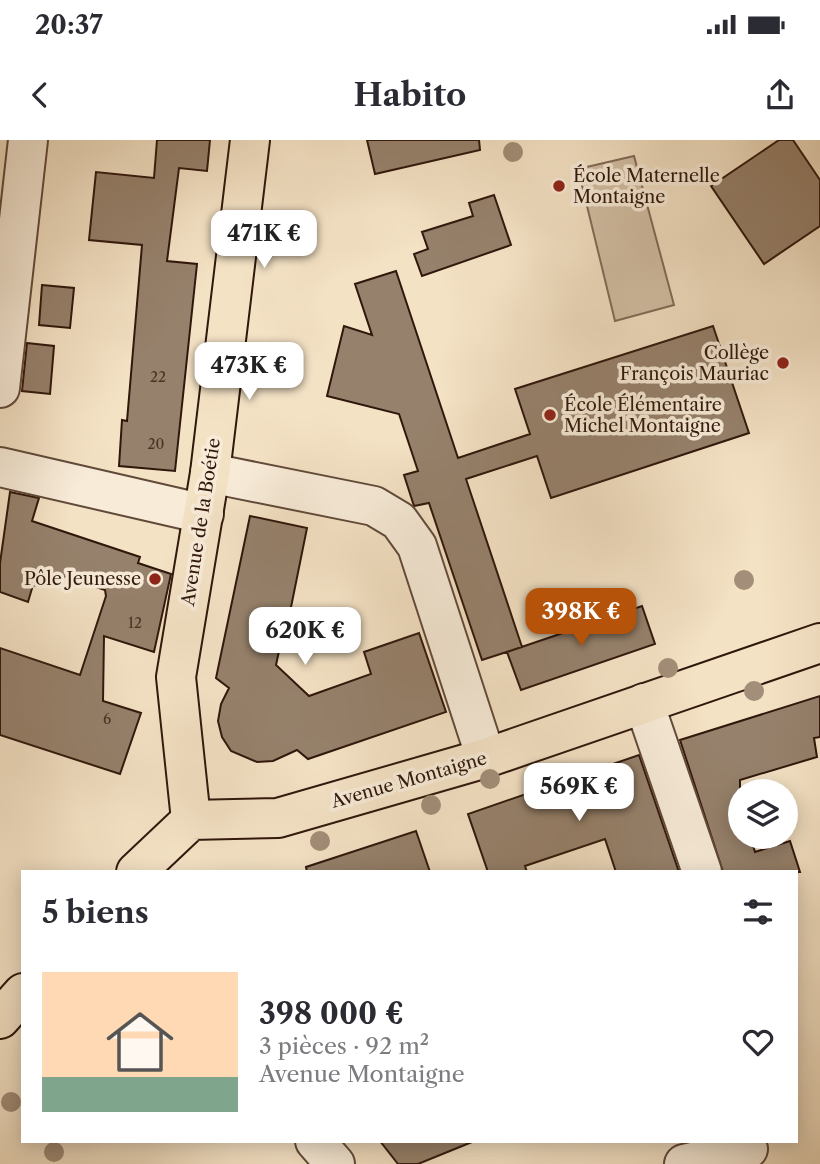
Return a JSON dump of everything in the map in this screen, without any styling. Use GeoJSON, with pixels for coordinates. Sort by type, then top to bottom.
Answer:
{"type":"FeatureCollection","features":[{"type":"Feature","properties":{"kind":"main road","name":"Avenue de la Boétie"},"geometry":{"type":"LineString","coordinates":[[191,820],[176,677],[210,473],[250,140]]}},
{"type":"Feature","properties":{"kind":"main road","name":"Avenue Montaigne"},"geometry":{"type":"LineString","coordinates":[[191,820],[278,818],[486,758],[820,643]]}},
{"type":"Feature","properties":{"kind":"main road"},"geometry":{"type":"LineString","coordinates":[[138,870],[191,820]]}},
{"type":"Feature","properties":{"kind":"main road"},"geometry":{"type":"LineString","coordinates":[[0,1019],[21,995]]}},
{"type":"Feature","properties":{"kind":"street"},"geometry":{"type":"LineString","coordinates":[[0,388],[28,140]]}},
{"type":"Feature","properties":{"kind":"street"},"geometry":{"type":"LineString","coordinates":[[0,467],[204,514]]}},
{"type":"Feature","properties":{"kind":"street"},"geometry":{"type":"LineString","coordinates":[[210,473],[374,506],[399,521],[417,545],[486,758]]}},
{"type":"Feature","properties":{"kind":"street"},"geometry":{"type":"LineString","coordinates":[[644,703],[701,870]]}},
{"type":"Feature","properties":{"kind":"street"},"geometry":{"type":"LineString","coordinates":[[317,1143],[335,1164]]}},
{"type":"Feature","properties":{"kind":"street"},"geometry":{"type":"LineString","coordinates":[[684,1164],[748,1151]]}},
{"type":"Feature","properties":{"kind":"shaded area"},"geometry":{"type":"Polygon","coordinates":[[[634,156],[674,305],[615,321],[578,169],[634,156]]]}},
{"type":"Feature","properties":{"kind":"building"},"geometry":{"type":"Polygon","coordinates":[[[157,140],[210,140],[207,171],[179,168],[167,261],[197,264],[175,471],[119,466],[122,420],[127,421],[142,245],[89,240],[96,172],[154,178],[157,140]]]}},
{"type":"Feature","properties":{"kind":"building"},"geometry":{"type":"Polygon","coordinates":[[[367,140],[479,140],[480,150],[375,174],[367,140]]]}},
{"type":"Feature","properties":{"kind":"building"},"geometry":{"type":"Polygon","coordinates":[[[779,140],[793,140],[820,180],[820,226],[764,264],[711,186],[779,140]]]}},
{"type":"Feature","properties":{"kind":"building"},"geometry":{"type":"Polygon","coordinates":[[[494,195],[511,245],[422,276],[414,254],[428,249],[422,232],[473,216],[469,203],[494,195]]]}},
{"type":"Feature","properties":{"kind":"building"},"geometry":{"type":"Polygon","coordinates":[[[396,271],[458,458],[530,434],[515,389],[713,326],[749,433],[551,498],[537,456],[466,479],[522,647],[482,660],[429,503],[414,506],[404,475],[418,471],[399,414],[327,396],[344,326],[372,335],[355,284],[396,271]]]}},
{"type":"Feature","properties":{"kind":"building"},"geometry":{"type":"Polygon","coordinates":[[[42,285],[74,288],[70,328],[39,325],[42,285]]]}},
{"type":"Feature","properties":{"kind":"building"},"geometry":{"type":"Polygon","coordinates":[[[27,343],[54,346],[50,394],[22,391],[27,343]]]}},
{"type":"Feature","properties":{"kind":"building"},"geometry":{"type":"Polygon","coordinates":[[[10,492],[39,498],[32,521],[140,557],[138,563],[171,574],[154,652],[104,636],[103,701],[141,713],[120,774],[0,735],[0,648],[80,675],[106,596],[105,590],[47,571],[42,587],[33,585],[28,602],[0,592],[0,563],[10,492]]]}},
{"type":"Feature","properties":{"kind":"building"},"geometry":{"type":"Polygon","coordinates":[[[250,516],[307,528],[287,627],[284,628],[276,665],[309,696],[371,674],[364,652],[419,633],[446,712],[308,759],[297,750],[273,761],[257,762],[231,751],[222,737],[218,721],[221,704],[229,688],[216,678],[250,516]]]}},
{"type":"Feature","properties":{"kind":"building"},"geometry":{"type":"Polygon","coordinates":[[[642,606],[655,644],[521,690],[507,652],[642,606]]]}},
{"type":"Feature","properties":{"kind":"building"},"geometry":{"type":"Polygon","coordinates":[[[820,696],[820,737],[814,738],[817,757],[743,779],[728,779],[728,849],[754,849],[755,852],[765,849],[793,849],[800,872],[722,870],[680,740],[820,696]]]}},
{"type":"Feature","properties":{"kind":"building"},"geometry":{"type":"Polygon","coordinates":[[[639,755],[678,870],[615,870],[605,839],[525,866],[526,870],[487,870],[468,814],[639,755]]]}},
{"type":"Feature","properties":{"kind":"building"},"geometry":{"type":"Polygon","coordinates":[[[416,831],[429,870],[307,870],[306,867],[416,831]]]}},
{"type":"Feature","properties":{"kind":"building"},"geometry":{"type":"Polygon","coordinates":[[[382,1143],[470,1143],[418,1164],[398,1164],[382,1143]]]}},
{"type":"Feature","properties":{"kind":"place","name":"École Maternelle Montaigne"},"geometry":{"type":"Point","coordinates":[559,186]}},
{"type":"Feature","properties":{"kind":"place","name":"Collège François Mauriac"},"geometry":{"type":"Point","coordinates":[783,363]}},
{"type":"Feature","properties":{"kind":"place","name":"École Élémentaire Michel Montaigne"},"geometry":{"type":"Point","coordinates":[550,415]}},
{"type":"Feature","properties":{"kind":"place","name":"Pôle Jeunesse"},"geometry":{"type":"Point","coordinates":[155,579]}}]}
